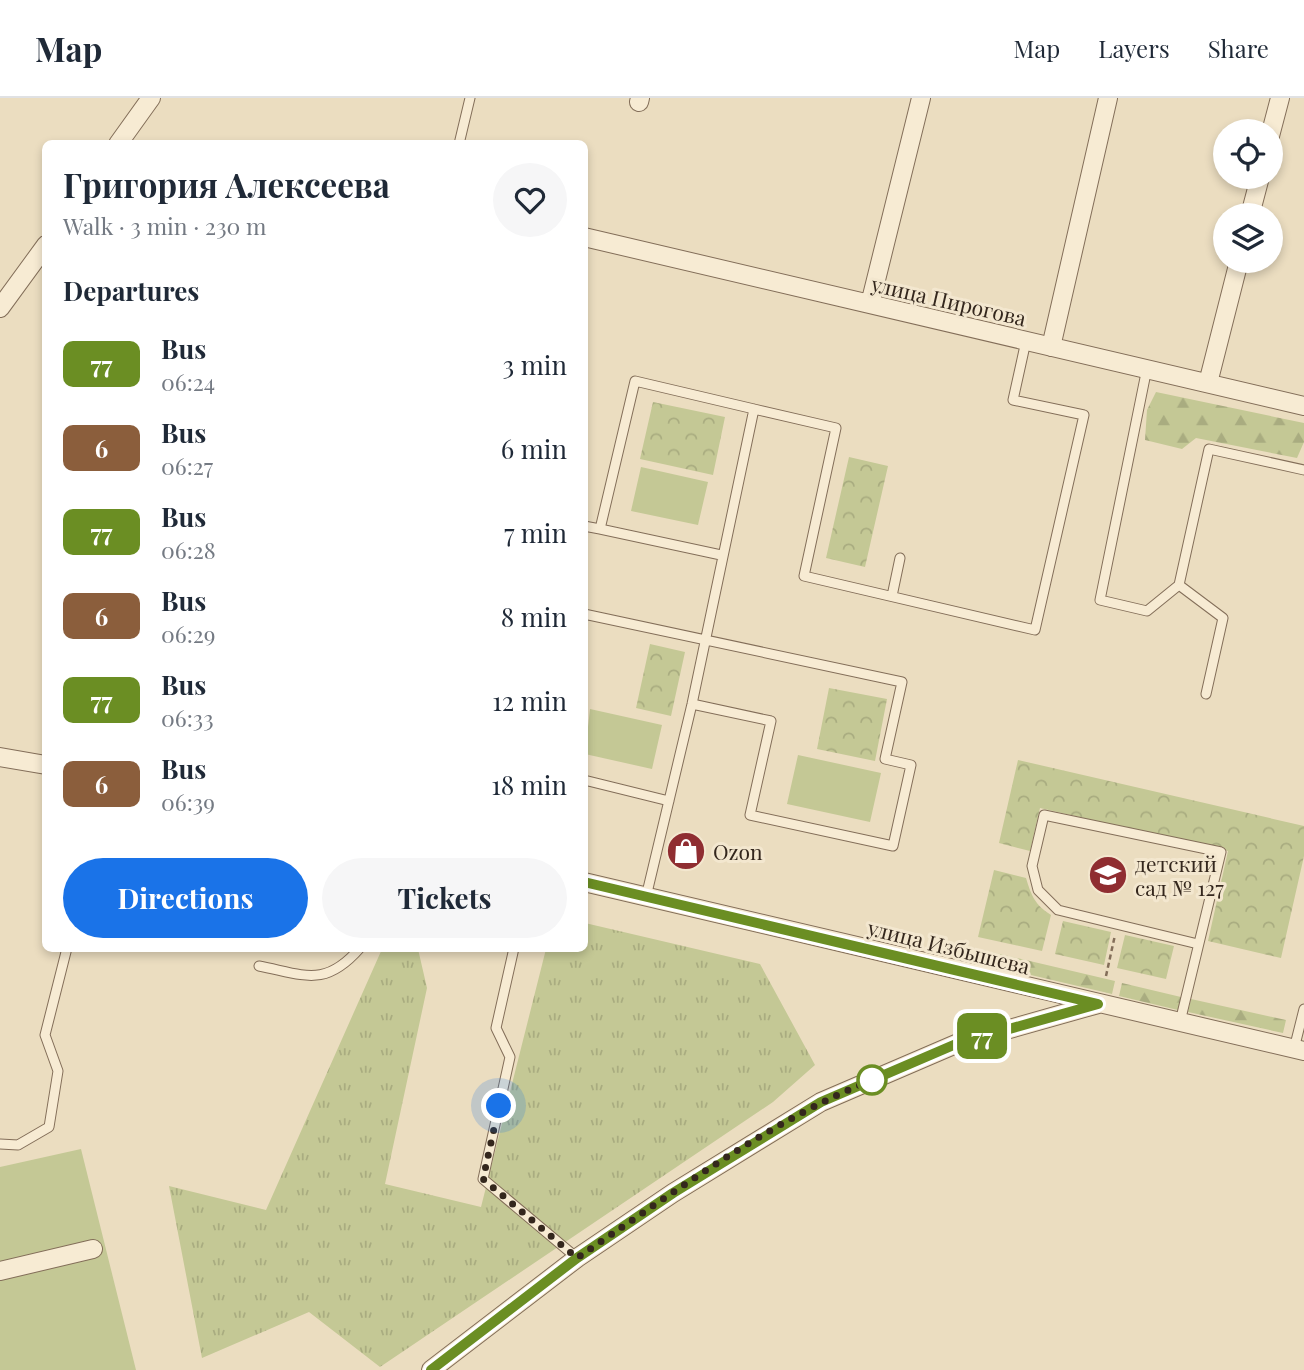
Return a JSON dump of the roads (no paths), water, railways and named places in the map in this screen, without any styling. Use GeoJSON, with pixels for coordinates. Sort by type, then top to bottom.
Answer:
{"type":"FeatureCollection","features":[{"type":"Feature","properties":{"kind":"street"},"geometry":{"type":"LineString","coordinates":[[121,140],[151,98]]}},
{"type":"Feature","properties":{"kind":"street"},"geometry":{"type":"LineString","coordinates":[[870,304],[921,98]]}},
{"type":"Feature","properties":{"kind":"street"},"geometry":{"type":"LineString","coordinates":[[1051,347],[1108,98]]}},
{"type":"Feature","properties":{"kind":"street"},"geometry":{"type":"LineString","coordinates":[[1274,119],[1280,98]]}},
{"type":"Feature","properties":{"kind":"street","name":"улица Пирогова"},"geometry":{"type":"LineString","coordinates":[[588,238],[1304,406]]}},
{"type":"Feature","properties":{"kind":"street"},"geometry":{"type":"LineString","coordinates":[[0,308],[42,250]]}},
{"type":"Feature","properties":{"kind":"street"},"geometry":{"type":"LineString","coordinates":[[1208,383],[1236,273]]}},
{"type":"Feature","properties":{"kind":"street"},"geometry":{"type":"LineString","coordinates":[[0,757],[42,764]]}},
{"type":"Feature","properties":{"kind":"street","name":"улица Избышева"},"geometry":{"type":"LineString","coordinates":[[588,883],[1299,1050]]}},
{"type":"Feature","properties":{"kind":"street"},"geometry":{"type":"LineString","coordinates":[[431,1370],[577,1258],[673,1193],[821,1102],[956,1044],[1098,1004]]}},
{"type":"Feature","properties":{"kind":"street"},"geometry":{"type":"LineString","coordinates":[[0,1271],[93,1249]]}},
{"type":"Feature","properties":{"kind":"lane"},"geometry":{"type":"LineString","coordinates":[[460,140],[470,98]]}},
{"type":"Feature","properties":{"kind":"lane"},"geometry":{"type":"LineString","coordinates":[[600,529],[635,381],[836,428],[804,576],[1035,630],[1084,415],[1013,400],[1026,341]]}},
{"type":"Feature","properties":{"kind":"lane"},"geometry":{"type":"LineString","coordinates":[[1147,368],[1100,600],[1147,611],[1179,584],[1209,449],[1304,470]]}},
{"type":"Feature","properties":{"kind":"lane"},"geometry":{"type":"LineString","coordinates":[[646,897],[692,704],[721,555],[754,409]]}},
{"type":"Feature","properties":{"kind":"lane"},"geometry":{"type":"LineString","coordinates":[[588,527],[721,555]]}},
{"type":"Feature","properties":{"kind":"lane"},"geometry":{"type":"LineString","coordinates":[[891,596],[900,558]]}},
{"type":"Feature","properties":{"kind":"lane"},"geometry":{"type":"LineString","coordinates":[[1179,584],[1223,618],[1206,694]]}},
{"type":"Feature","properties":{"kind":"lane"},"geometry":{"type":"LineString","coordinates":[[588,615],[902,682],[885,760],[911,765],[893,846],[750,815],[771,722],[692,704]]}},
{"type":"Feature","properties":{"kind":"lane"},"geometry":{"type":"LineString","coordinates":[[588,781],[668,801]]}},
{"type":"Feature","properties":{"kind":"lane"},"geometry":{"type":"LineString","coordinates":[[1180,1022],[1221,852],[1044,815],[1032,866],[1038,890],[1058,910],[1198,944]]}},
{"type":"Feature","properties":{"kind":"lane"},"geometry":{"type":"LineString","coordinates":[[0,1144],[18,1145],[49,1127],[58,1072],[45,1035],[66,952]]}},
{"type":"Feature","properties":{"kind":"lane"},"geometry":{"type":"LineString","coordinates":[[259,966],[319,978],[346,964],[356,952]]}},
{"type":"Feature","properties":{"kind":"lane"},"geometry":{"type":"LineString","coordinates":[[513,952],[496,1028],[510,1057],[483,1179],[577,1258]]}},
{"type":"Feature","properties":{"kind":"lane"},"geometry":{"type":"LineString","coordinates":[[1299,1050],[1304,1009]]}},
{"type":"Feature","properties":{"kind":"place","name":"Ozon"},"geometry":{"type":"Point","coordinates":[686,851]}},
{"type":"Feature","properties":{"kind":"place","name":"детский сад № 127"},"geometry":{"type":"Point","coordinates":[1108,875]}}]}
